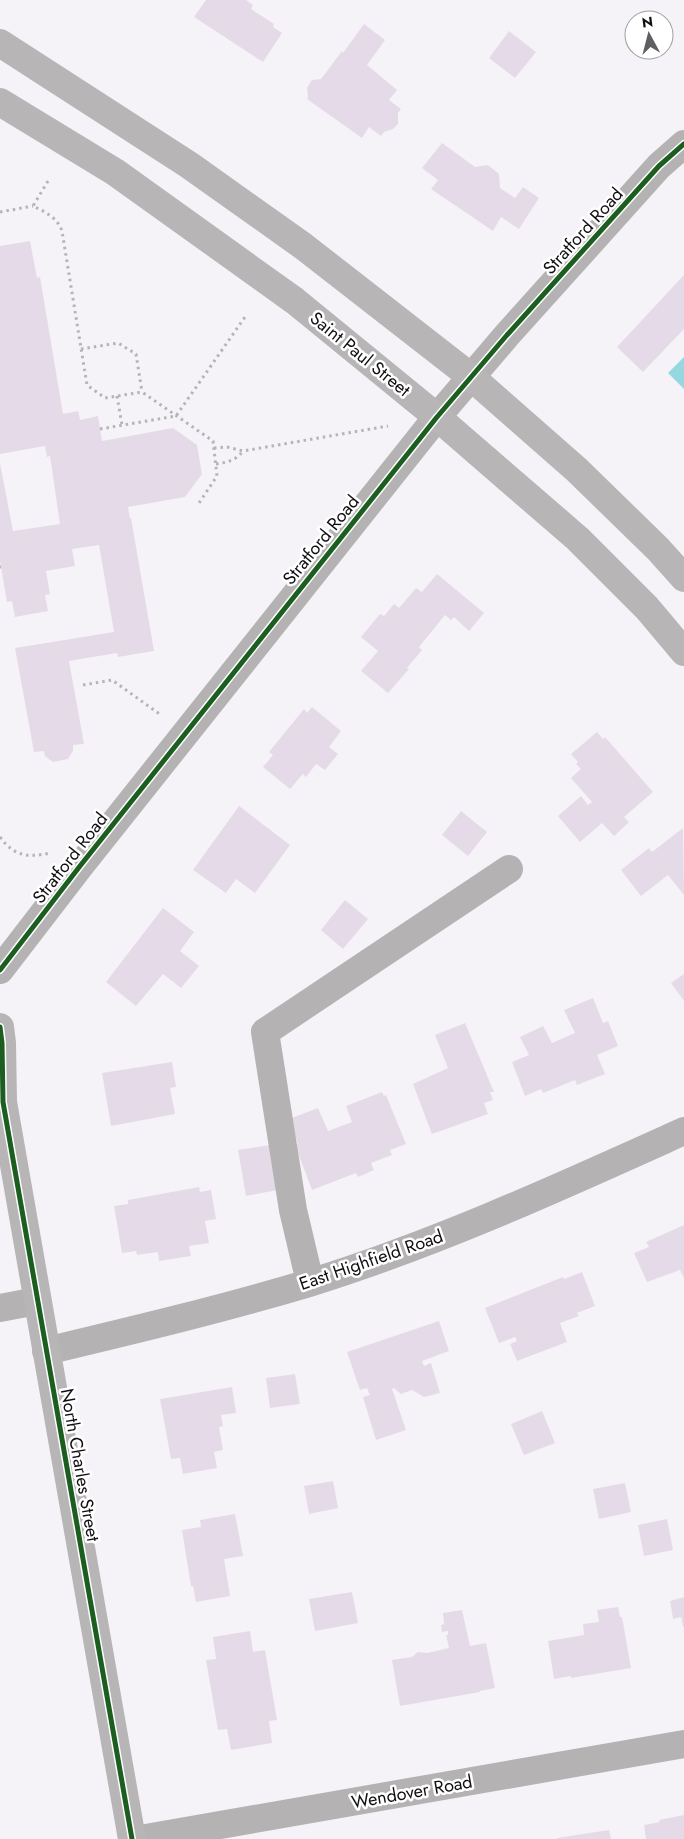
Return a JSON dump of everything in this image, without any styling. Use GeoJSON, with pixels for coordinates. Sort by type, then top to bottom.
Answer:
{"type":"FeatureCollection","features":[{"type":"Feature","properties":{"kind":"main road"},"geometry":{"type":"LineString","coordinates":[[0,43],[189,165],[303,246],[470,376],[577,470],[658,549],[684,578]]}},
{"type":"Feature","properties":{"kind":"main road","name":"Saint Paul Street"},"geometry":{"type":"LineString","coordinates":[[0,102],[115,172],[295,301],[437,417],[578,539],[646,608],[684,652]]}},
{"type":"Feature","properties":{"kind":"main road","name":"North Charles Street"},"geometry":{"type":"LineString","coordinates":[[0,1027],[2,1043],[1,1099],[5,1140],[37,1301],[132,1839]]}},
{"type":"Feature","properties":{"kind":"street","name":"Stratford Road"},"geometry":{"type":"LineString","coordinates":[[0,970],[80,866],[470,376],[659,166],[684,144]]}},
{"type":"Feature","properties":{"kind":"street"},"geometry":{"type":"LineString","coordinates":[[310,1282],[293,1210],[265,1032],[510,869]]}},
{"type":"Feature","properties":{"kind":"street","name":"East Highfield Road"},"geometry":{"type":"LineString","coordinates":[[46,1351],[185,1318],[310,1282],[458,1229],[541,1195],[684,1130]]}},
{"type":"Feature","properties":{"kind":"street"},"geometry":{"type":"LineString","coordinates":[[0,1308],[37,1301]]}},
{"type":"Feature","properties":{"kind":"street","name":"Wendover Road"},"geometry":{"type":"LineString","coordinates":[[140,1839],[684,1744]]}},
{"type":"Feature","properties":{"kind":"path"},"geometry":{"type":"LineString","coordinates":[[33,206],[48,181]]}},
{"type":"Feature","properties":{"kind":"path"},"geometry":{"type":"LineString","coordinates":[[0,212],[33,206],[46,212],[60,225],[87,385],[105,398],[142,392],[213,441],[217,476],[197,506]]}},
{"type":"Feature","properties":{"kind":"path"},"geometry":{"type":"LineString","coordinates":[[100,429],[176,416],[245,317]]}},
{"type":"Feature","properties":{"kind":"path"},"geometry":{"type":"LineString","coordinates":[[81,349],[118,343],[136,354],[142,392]]}},
{"type":"Feature","properties":{"kind":"path"},"geometry":{"type":"LineString","coordinates":[[117,396],[122,425]]}},
{"type":"Feature","properties":{"kind":"path"},"geometry":{"type":"LineString","coordinates":[[214,448],[227,447],[243,451],[388,426]]}},
{"type":"Feature","properties":{"kind":"path"},"geometry":{"type":"LineString","coordinates":[[216,464],[237,459],[243,451]]}},
{"type":"Feature","properties":{"kind":"path"},"geometry":{"type":"LineString","coordinates":[[83,685],[112,680],[167,719]]}},
{"type":"Feature","properties":{"kind":"path"},"geometry":{"type":"LineString","coordinates":[[0,837],[9,849],[21,854],[36,856],[50,852]]}},
{"type":"Feature","properties":{"kind":"water"},"geometry":{"type":"Polygon","coordinates":[[[684,357],[684,389],[668,373],[684,357]]]}},
{"type":"Feature","properties":{"kind":"building"},"geometry":{"type":"Polygon","coordinates":[[[206,0],[246,0],[253,5],[251,9],[274,24],[273,27],[282,33],[263,62],[194,17],[206,0]]]}},
{"type":"Feature","properties":{"kind":"building"},"geometry":{"type":"Polygon","coordinates":[[[364,24],[385,40],[367,65],[397,90],[389,100],[401,109],[398,113],[398,124],[393,129],[384,132],[381,136],[369,127],[362,138],[307,99],[307,88],[312,80],[321,79],[364,24]]]}},
{"type":"Feature","properties":{"kind":"building"},"geometry":{"type":"Polygon","coordinates":[[[509,31],[536,52],[515,78],[489,58],[509,31]]]}},
{"type":"Feature","properties":{"kind":"building"},"geometry":{"type":"Polygon","coordinates":[[[442,143],[475,167],[488,165],[499,174],[500,188],[515,198],[523,187],[539,198],[519,229],[501,217],[493,231],[431,189],[438,180],[422,168],[442,143]]]}},
{"type":"Feature","properties":{"kind":"building"},"geometry":{"type":"Polygon","coordinates":[[[30,241],[37,278],[40,277],[63,414],[78,411],[80,420],[98,416],[102,441],[173,428],[197,445],[202,474],[185,497],[128,507],[154,651],[118,657],[117,653],[69,661],[84,744],[73,745],[73,751],[68,759],[53,762],[45,756],[44,751],[34,752],[15,648],[114,632],[99,545],[72,549],[75,566],[46,571],[50,594],[45,595],[48,611],[15,617],[12,601],[7,602],[0,561],[0,463],[13,531],[60,524],[50,456],[47,457],[45,446],[0,454],[0,246],[30,241]]]}},
{"type":"Feature","properties":{"kind":"building"},"geometry":{"type":"Polygon","coordinates":[[[684,275],[684,329],[643,372],[617,347],[684,275]]]}},
{"type":"Feature","properties":{"kind":"building"},"geometry":{"type":"Polygon","coordinates":[[[437,574],[484,613],[469,631],[454,617],[451,620],[445,615],[419,647],[422,650],[407,668],[409,669],[388,693],[361,671],[378,651],[361,637],[380,614],[384,616],[394,604],[399,608],[416,588],[422,592],[437,574]]]}},
{"type":"Feature","properties":{"kind":"building"},"geometry":{"type":"Polygon","coordinates":[[[312,707],[341,731],[329,747],[338,754],[325,770],[316,764],[306,777],[303,774],[290,789],[263,767],[273,755],[269,752],[304,709],[307,713],[312,707]]]}},
{"type":"Feature","properties":{"kind":"building"},"geometry":{"type":"Polygon","coordinates":[[[597,732],[603,739],[605,737],[653,792],[624,817],[629,822],[614,836],[602,823],[580,842],[558,816],[581,796],[588,805],[592,802],[571,778],[581,769],[571,754],[597,732]]]}},
{"type":"Feature","properties":{"kind":"building"},"geometry":{"type":"Polygon","coordinates":[[[239,806],[290,845],[255,893],[236,879],[226,893],[193,870],[239,806]]]}},
{"type":"Feature","properties":{"kind":"building"},"geometry":{"type":"Polygon","coordinates":[[[461,811],[487,832],[468,856],[442,835],[461,811]]]}},
{"type":"Feature","properties":{"kind":"building"},"geometry":{"type":"Polygon","coordinates":[[[683,828],[684,895],[668,875],[641,896],[621,870],[649,848],[652,852],[683,828]]]}},
{"type":"Feature","properties":{"kind":"building"},"geometry":{"type":"Polygon","coordinates":[[[345,900],[368,919],[343,949],[321,930],[345,900]]]}},
{"type":"Feature","properties":{"kind":"building"},"geometry":{"type":"Polygon","coordinates":[[[163,908],[194,932],[180,951],[199,966],[181,988],[163,974],[136,1006],[106,982],[163,908]]]}},
{"type":"Feature","properties":{"kind":"building"},"geometry":{"type":"Polygon","coordinates":[[[684,974],[684,1001],[671,983],[684,974]]]}},
{"type":"Feature","properties":{"kind":"building"},"geometry":{"type":"Polygon","coordinates":[[[593,998],[603,1023],[608,1021],[618,1046],[597,1055],[605,1074],[577,1085],[575,1080],[543,1093],[541,1089],[525,1096],[512,1062],[529,1055],[520,1037],[543,1026],[552,1043],[575,1033],[564,1010],[593,998]]]}},
{"type":"Feature","properties":{"kind":"building"},"geometry":{"type":"Polygon","coordinates":[[[465,1023],[494,1092],[490,1092],[493,1100],[484,1103],[488,1114],[432,1134],[413,1084],[448,1068],[435,1035],[465,1023]]]}},
{"type":"Feature","properties":{"kind":"building"},"geometry":{"type":"Polygon","coordinates":[[[172,1062],[176,1087],[170,1088],[175,1114],[111,1126],[102,1073],[172,1062]]]}},
{"type":"Feature","properties":{"kind":"building"},"geometry":{"type":"Polygon","coordinates":[[[382,1092],[384,1096],[386,1095],[406,1144],[390,1150],[392,1155],[371,1163],[374,1170],[358,1177],[356,1173],[312,1190],[295,1145],[298,1144],[289,1119],[318,1108],[328,1131],[352,1122],[346,1106],[382,1092]]]}},
{"type":"Feature","properties":{"kind":"building"},"geometry":{"type":"Polygon","coordinates":[[[276,1144],[283,1189],[246,1196],[238,1150],[276,1144]]]}},
{"type":"Feature","properties":{"kind":"building"},"geometry":{"type":"Polygon","coordinates":[[[199,1187],[200,1192],[211,1190],[216,1219],[205,1221],[209,1243],[189,1246],[191,1256],[159,1261],[158,1252],[137,1255],[136,1251],[122,1253],[114,1206],[128,1204],[128,1200],[199,1187]]]}},
{"type":"Feature","properties":{"kind":"building"},"geometry":{"type":"Polygon","coordinates":[[[684,1225],[684,1278],[680,1270],[647,1282],[634,1253],[649,1247],[646,1242],[684,1225]]]}},
{"type":"Feature","properties":{"kind":"building"},"geometry":{"type":"Polygon","coordinates":[[[582,1272],[595,1306],[577,1313],[579,1316],[560,1323],[567,1342],[517,1361],[510,1344],[517,1341],[515,1337],[499,1343],[485,1308],[563,1277],[564,1279],[582,1272]]]}},
{"type":"Feature","properties":{"kind":"building"},"geometry":{"type":"Polygon","coordinates":[[[439,1321],[449,1351],[422,1361],[424,1366],[431,1363],[440,1393],[424,1397],[412,1390],[401,1394],[394,1388],[392,1389],[406,1430],[376,1440],[363,1397],[370,1395],[367,1388],[360,1390],[347,1352],[439,1321]]]}},
{"type":"Feature","properties":{"kind":"building"},"geometry":{"type":"Polygon","coordinates":[[[295,1374],[300,1404],[270,1408],[266,1378],[295,1374]]]}},
{"type":"Feature","properties":{"kind":"building"},"geometry":{"type":"Polygon","coordinates":[[[232,1387],[236,1413],[221,1415],[223,1426],[219,1427],[223,1450],[214,1452],[217,1468],[183,1474],[180,1458],[171,1459],[160,1399],[232,1387]]]}},
{"type":"Feature","properties":{"kind":"building"},"geometry":{"type":"Polygon","coordinates":[[[542,1411],[555,1443],[524,1455],[511,1424],[542,1411]]]}},
{"type":"Feature","properties":{"kind":"building"},"geometry":{"type":"Polygon","coordinates":[[[333,1481],[338,1508],[309,1514],[304,1486],[333,1481]]]}},
{"type":"Feature","properties":{"kind":"building"},"geometry":{"type":"Polygon","coordinates":[[[625,1483],[631,1512],[599,1519],[593,1489],[625,1483]]]}},
{"type":"Feature","properties":{"kind":"building"},"geometry":{"type":"Polygon","coordinates":[[[235,1514],[243,1556],[224,1559],[230,1596],[196,1602],[193,1586],[191,1586],[182,1530],[201,1527],[200,1520],[235,1514]]]}},
{"type":"Feature","properties":{"kind":"building"},"geometry":{"type":"Polygon","coordinates":[[[667,1519],[673,1550],[644,1556],[638,1525],[667,1519]]]}},
{"type":"Feature","properties":{"kind":"building"},"geometry":{"type":"Polygon","coordinates":[[[352,1592],[358,1623],[315,1631],[309,1599],[352,1592]]]}},
{"type":"Feature","properties":{"kind":"building"},"geometry":{"type":"Polygon","coordinates":[[[684,1597],[683,1627],[681,1617],[673,1619],[670,1601],[684,1597]]]}},
{"type":"Feature","properties":{"kind":"building"},"geometry":{"type":"Polygon","coordinates":[[[618,1607],[620,1617],[622,1617],[631,1668],[554,1679],[548,1641],[584,1635],[583,1624],[599,1622],[597,1610],[618,1607]]]}},
{"type":"Feature","properties":{"kind":"building"},"geometry":{"type":"Polygon","coordinates":[[[462,1610],[470,1646],[486,1643],[495,1688],[400,1706],[392,1660],[412,1657],[418,1652],[427,1653],[449,1648],[446,1635],[448,1635],[448,1631],[442,1632],[441,1625],[444,1624],[443,1613],[462,1610]]]}},
{"type":"Feature","properties":{"kind":"building"},"geometry":{"type":"Polygon","coordinates":[[[250,1631],[253,1652],[265,1650],[277,1720],[269,1721],[272,1743],[231,1750],[227,1729],[218,1730],[206,1660],[216,1659],[213,1637],[250,1631]]]}},
{"type":"Feature","properties":{"kind":"building"},"geometry":{"type":"Polygon","coordinates":[[[684,1815],[684,1839],[646,1839],[644,1825],[684,1815]]]}},
{"type":"Feature","properties":{"kind":"building"},"geometry":{"type":"Polygon","coordinates":[[[609,1830],[611,1839],[557,1839],[557,1838],[609,1830]]]}},
{"type":"Feature","properties":{"kind":"cycle path"},"geometry":{"type":"LineString","coordinates":[[0,970],[80,866],[437,417],[507,335],[659,166],[684,144]]}},
{"type":"Feature","properties":{"kind":"cycle path"},"geometry":{"type":"LineString","coordinates":[[0,1027],[3,1102],[132,1839]]}}]}
